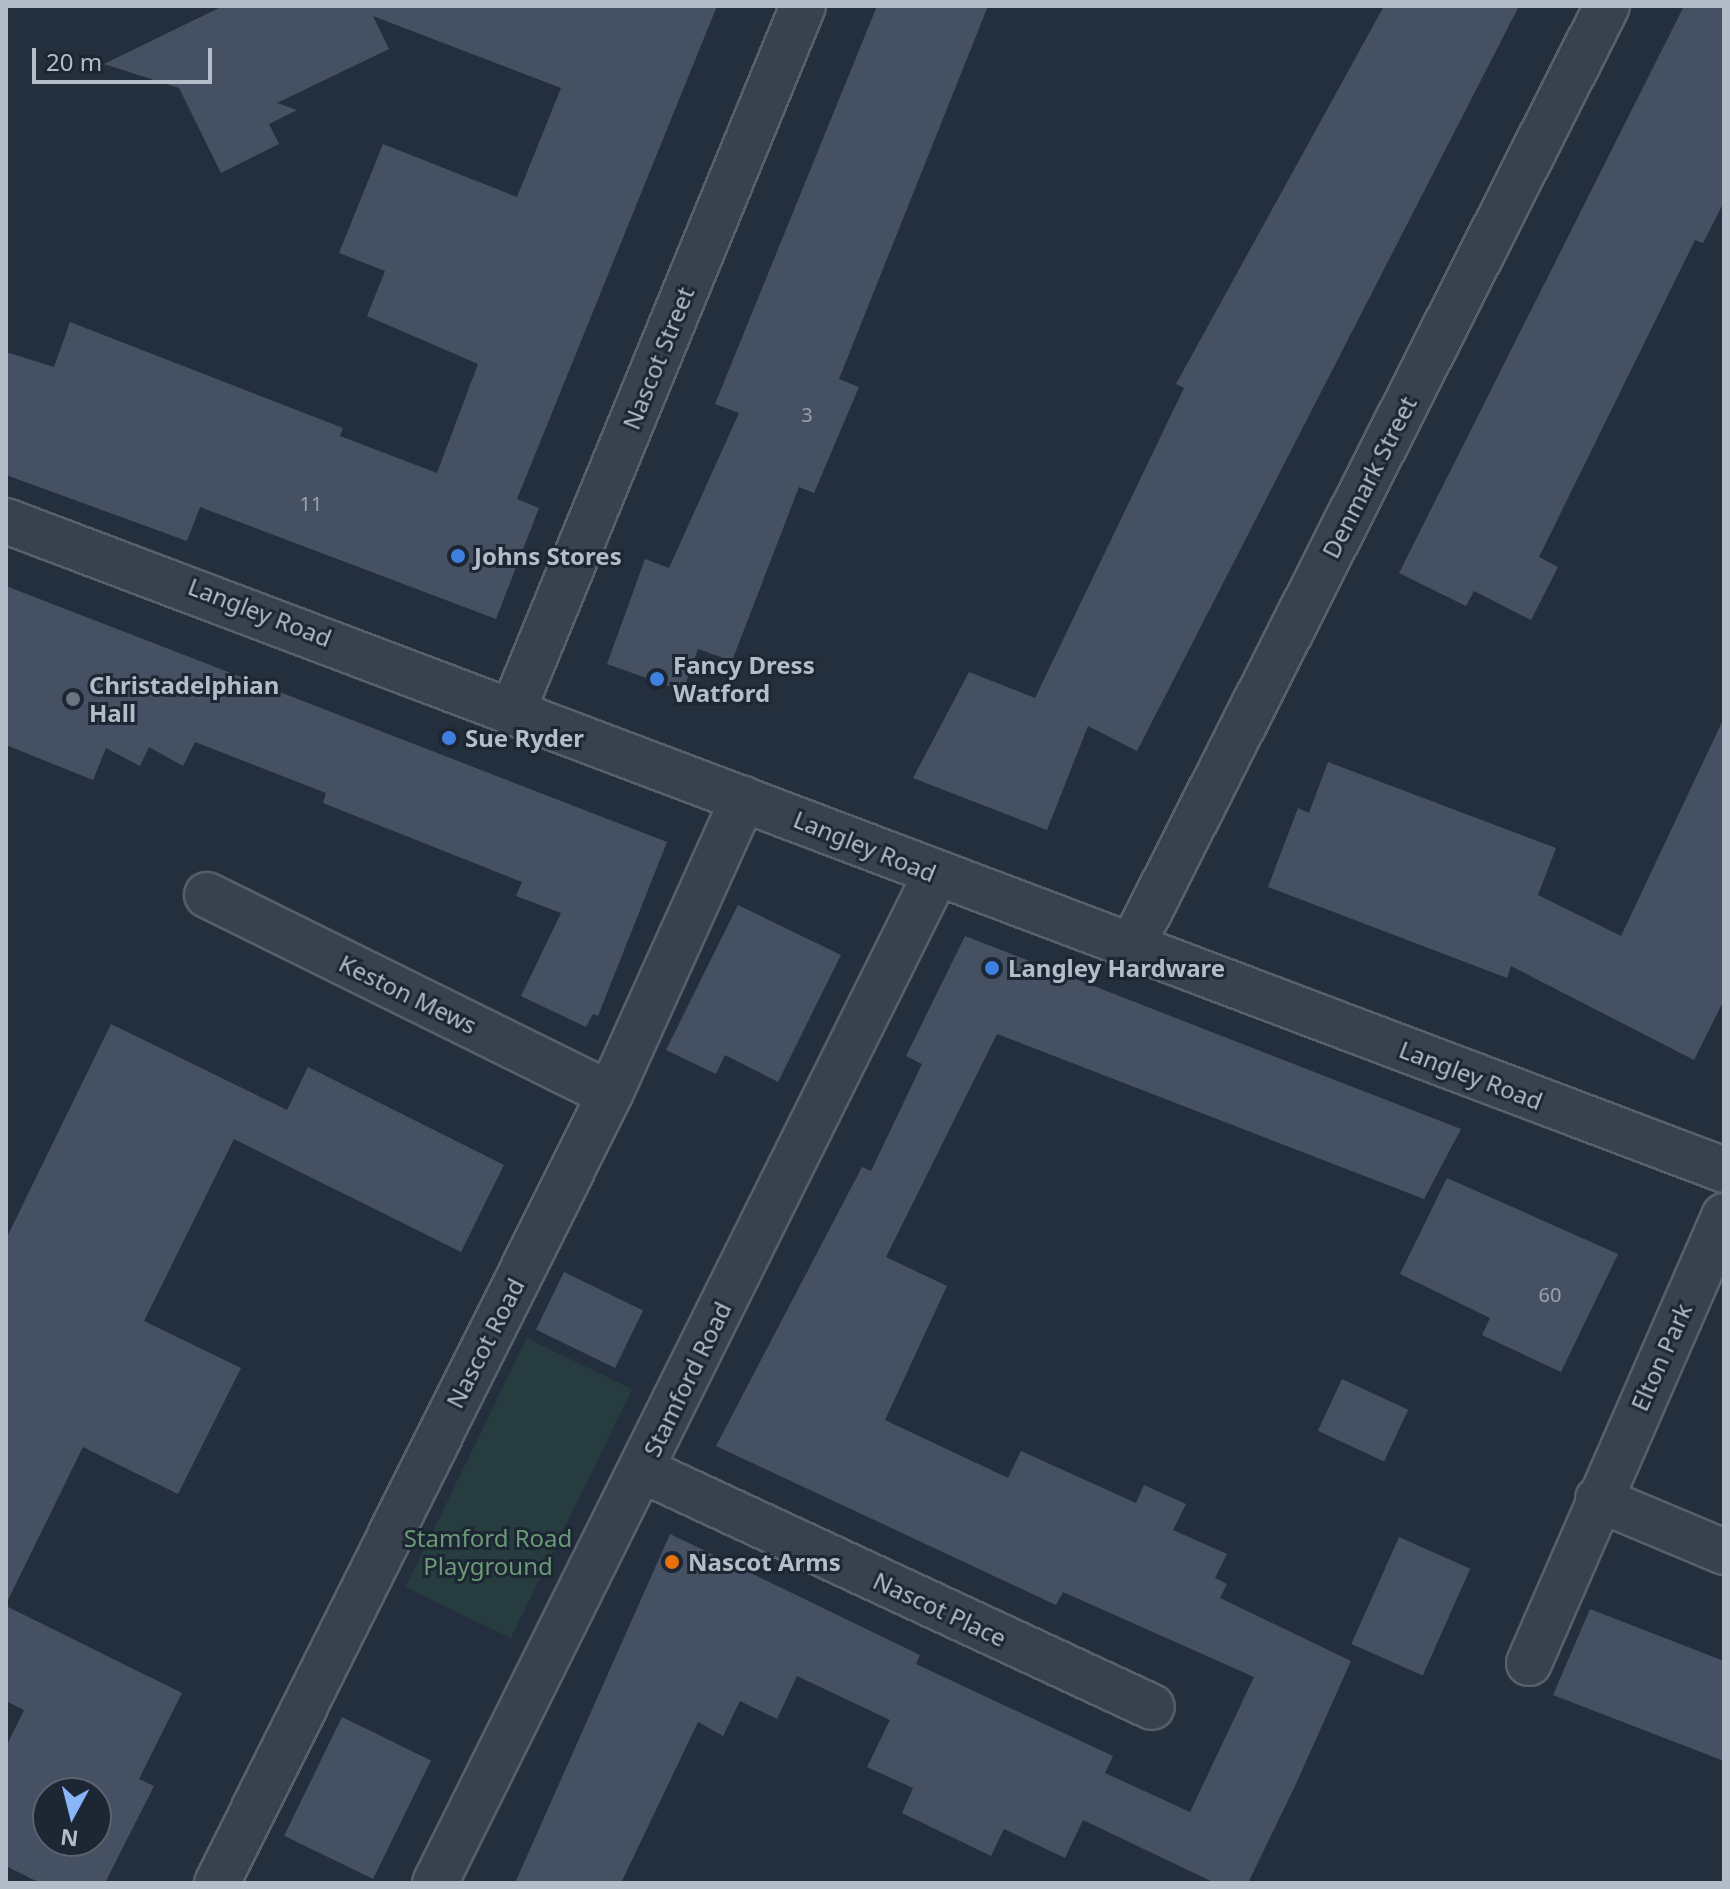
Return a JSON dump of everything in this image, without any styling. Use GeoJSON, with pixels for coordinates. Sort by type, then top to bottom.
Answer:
{"type":"FeatureCollection","features":[{"type":"Feature","properties":{"kind":"street","name":"Nascot Street"},"geometry":{"type":"LineString","coordinates":[[513,710],[803,6]]}},
{"type":"Feature","properties":{"kind":"street","name":"Denmark Street"},"geometry":{"type":"LineString","coordinates":[[1131,948],[1607,6]]}},
{"type":"Feature","properties":{"kind":"street","name":"Langley Road"},"geometry":{"type":"LineString","coordinates":[[6,521],[1724,1170]]}},
{"type":"Feature","properties":{"kind":"street","name":"Nascot Road"},"geometry":{"type":"LineString","coordinates":[[217,1883],[610,1094],[743,799]]}},
{"type":"Feature","properties":{"kind":"street","name":"Stamford Road"},"geometry":{"type":"LineString","coordinates":[[435,1883],[936,874]]}},
{"type":"Feature","properties":{"kind":"street","name":"Keston Mews"},"geometry":{"type":"LineString","coordinates":[[207,895],[610,1094]]}},
{"type":"Feature","properties":{"kind":"street","name":"Elton Park"},"geometry":{"type":"LineString","coordinates":[[1529,1663],[1724,1216]]}},
{"type":"Feature","properties":{"kind":"street","name":"Nascot Place"},"geometry":{"type":"LineString","coordinates":[[642,1470],[1152,1707]]}},
{"type":"Feature","properties":{"kind":"street"},"geometry":{"type":"LineString","coordinates":[[1598,1499],[1724,1552]]}},
{"type":"Feature","properties":{"kind":"green space","name":"Stamford Road Playground"},"geometry":{"type":"Polygon","coordinates":[[[527,1338],[632,1389],[511,1638],[406,1587],[527,1338]]]}},
{"type":"Feature","properties":{"kind":"building"},"geometry":{"type":"Polygon","coordinates":[[[223,6],[717,6],[517,499],[539,508],[496,619],[200,507],[187,541],[6,475],[6,352],[54,367],[70,322],[343,428],[340,436],[437,473],[478,364],[367,316],[385,271],[339,253],[383,144],[517,197],[561,88],[373,16],[389,49],[277,103],[297,110],[269,124],[279,144],[221,173],[179,88],[104,64],[223,6]]]}},
{"type":"Feature","properties":{"kind":"building"},"geometry":{"type":"Polygon","coordinates":[[[877,6],[988,6],[839,379],[859,387],[814,493],[799,487],[732,661],[698,649],[683,691],[607,664],[645,559],[669,568],[739,413],[715,404],[877,6]]]}},
{"type":"Feature","properties":{"kind":"building"},"geometry":{"type":"Polygon","coordinates":[[[1384,6],[1519,6],[1137,751],[1088,726],[1047,830],[913,778],[969,672],[1035,698],[1184,388],[1176,384],[1384,6]]]}},
{"type":"Feature","properties":{"kind":"building"},"geometry":{"type":"Polygon","coordinates":[[[1684,6],[1724,6],[1724,202],[1703,243],[1695,240],[1539,557],[1558,567],[1531,620],[1474,591],[1466,606],[1399,573],[1684,6]]]}},
{"type":"Feature","properties":{"kind":"building"},"geometry":{"type":"Polygon","coordinates":[[[6,586],[667,842],[598,1016],[593,1014],[586,1027],[521,996],[561,913],[516,896],[522,882],[323,803],[326,793],[195,742],[183,766],[149,747],[140,766],[106,748],[93,780],[6,745],[6,586]]]}},
{"type":"Feature","properties":{"kind":"building"},"geometry":{"type":"Polygon","coordinates":[[[1724,718],[1724,1000],[1694,1060],[1511,966],[1507,978],[1268,887],[1298,808],[1309,813],[1328,762],[1556,848],[1538,895],[1621,936],[1724,718]]]}},
{"type":"Feature","properties":{"kind":"building"},"geometry":{"type":"Polygon","coordinates":[[[738,905],[841,955],[778,1082],[725,1055],[716,1074],[666,1050],[738,905]]]}},
{"type":"Feature","properties":{"kind":"building"},"geometry":{"type":"Polygon","coordinates":[[[965,936],[1461,1129],[1424,1199],[997,1034],[886,1257],[947,1286],[885,1420],[1008,1478],[1021,1451],[1136,1503],[1144,1485],[1186,1504],[1173,1530],[1227,1554],[1215,1578],[1227,1584],[1220,1598],[1351,1661],[1295,1786],[1248,1883],[1215,1883],[1083,1820],[1065,1858],[1004,1829],[991,1856],[902,1813],[913,1788],[867,1767],[890,1720],[797,1676],[777,1719],[740,1701],[723,1736],[698,1722],[621,1883],[515,1883],[670,1534],[920,1655],[916,1664],[1113,1756],[1105,1773],[1190,1812],[1254,1677],[1063,1592],[1056,1605],[716,1446],[862,1167],[871,1171],[922,1064],[906,1056],[965,936]]]}},
{"type":"Feature","properties":{"kind":"building"},"geometry":{"type":"Polygon","coordinates":[[[111,1024],[287,1110],[308,1067],[504,1165],[461,1252],[234,1139],[144,1321],[241,1368],[178,1494],[83,1447],[6,1604],[6,1239],[111,1024]]]}},
{"type":"Feature","properties":{"kind":"building"},"geometry":{"type":"Polygon","coordinates":[[[1447,1178],[1618,1254],[1561,1372],[1482,1335],[1490,1318],[1400,1274],[1447,1178]]]}},
{"type":"Feature","properties":{"kind":"building"},"geometry":{"type":"Polygon","coordinates":[[[564,1272],[643,1311],[615,1368],[536,1330],[564,1272]]]}},
{"type":"Feature","properties":{"kind":"building"},"geometry":{"type":"Polygon","coordinates":[[[1342,1379],[1408,1410],[1384,1462],[1318,1431],[1342,1379]]]}},
{"type":"Feature","properties":{"kind":"building"},"geometry":{"type":"Polygon","coordinates":[[[1399,1537],[1470,1569],[1423,1676],[1351,1644],[1399,1537]]]}},
{"type":"Feature","properties":{"kind":"building"},"geometry":{"type":"Polygon","coordinates":[[[6,1606],[182,1693],[139,1779],[154,1786],[105,1883],[40,1883],[6,1866],[6,1747],[24,1710],[6,1701],[6,1606]]]}},
{"type":"Feature","properties":{"kind":"building"},"geometry":{"type":"Polygon","coordinates":[[[1590,1609],[1724,1661],[1724,1761],[1553,1695],[1590,1609]]]}},
{"type":"Feature","properties":{"kind":"building"},"geometry":{"type":"Polygon","coordinates":[[[342,1717],[431,1760],[373,1879],[284,1836],[342,1717]]]}},
{"type":"Feature","properties":{"kind":"place","name":"Johns Stores"},"geometry":{"type":"Point","coordinates":[458,556]}},
{"type":"Feature","properties":{"kind":"place","name":"Fancy Dress Watford"},"geometry":{"type":"Point","coordinates":[657,679]}},
{"type":"Feature","properties":{"kind":"place","name":"Christadelphian Hall"},"geometry":{"type":"Point","coordinates":[73,699]}},
{"type":"Feature","properties":{"kind":"place","name":"Sue Ryder"},"geometry":{"type":"Point","coordinates":[449,738]}},
{"type":"Feature","properties":{"kind":"place","name":"Langley Hardware"},"geometry":{"type":"Point","coordinates":[992,968]}},
{"type":"Feature","properties":{"kind":"place","name":"Nascot Arms"},"geometry":{"type":"Point","coordinates":[672,1562]}}]}
